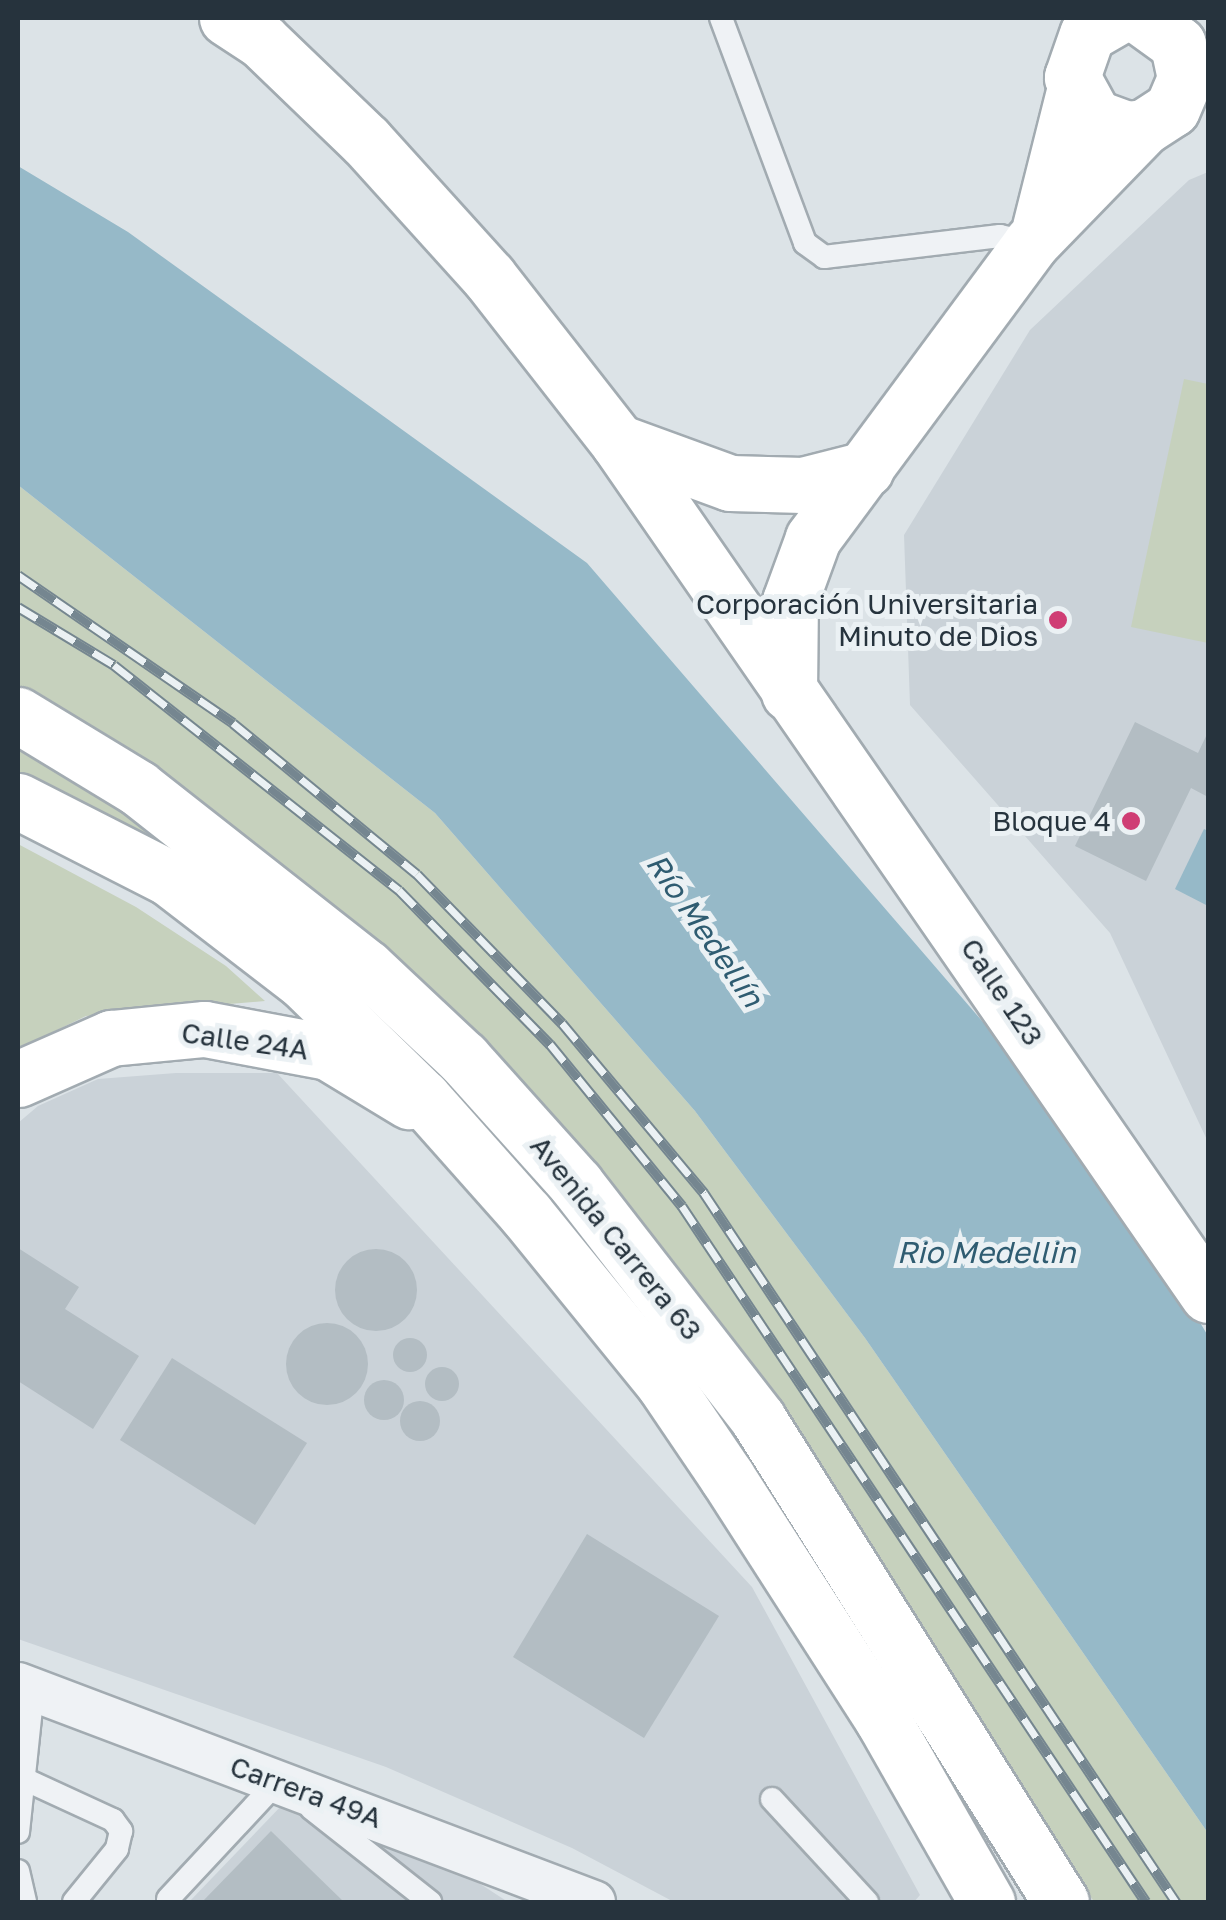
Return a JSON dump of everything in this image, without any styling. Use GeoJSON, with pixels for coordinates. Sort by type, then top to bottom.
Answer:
{"type":"FeatureCollection","features":[{"type":"Feature","properties":{"kind":"main road","name":"Calle 123"},"geometry":{"type":"LineString","coordinates":[[228,18],[262,41],[366,142],[489,277],[618,442],[1208,1295]]}},
{"type":"Feature","properties":{"kind":"main road"},"geometry":{"type":"LineString","coordinates":[[1034,239],[1068,57],[1087,34],[1115,18]]}},
{"type":"Feature","properties":{"kind":"main road"},"geometry":{"type":"LineString","coordinates":[[789,692],[790,602],[814,538],[1034,239],[1144,126],[1172,109],[1185,78],[1178,44],[1142,18]]}},
{"type":"Feature","properties":{"kind":"main road"},"geometry":{"type":"LineString","coordinates":[[1068,57],[1094,117],[1127,129],[1144,126]]}},
{"type":"Feature","properties":{"kind":"main road"},"geometry":{"type":"LineString","coordinates":[[618,442],[730,483],[803,484],[866,470]]}},
{"type":"Feature","properties":{"kind":"main road","name":"Avenida Carrera 63"},"geometry":{"type":"LineString","coordinates":[[18,715],[138,788],[367,968],[464,1058],[576,1184],[758,1419],[1061,1902]]}},
{"type":"Feature","properties":{"kind":"main road","name":"Avenida Carrera 63"},"geometry":{"type":"LineString","coordinates":[[18,801],[169,878],[244,933],[362,1035],[456,1136],[664,1384],[883,1720],[988,1902]]}},
{"type":"Feature","properties":{"kind":"main road","name":"Calle 24A"},"geometry":{"type":"LineString","coordinates":[[18,1079],[111,1038],[206,1029],[328,1052],[372,1074],[456,1136]]}},
{"type":"Feature","properties":{"kind":"street","name":"Carrera 49A"},"geometry":{"type":"LineString","coordinates":[[25,1687],[594,1902]]}},
{"type":"Feature","properties":{"kind":"lane"},"geometry":{"type":"LineString","coordinates":[[721,18],[806,242],[824,257],[1000,236],[1034,239]]}},
{"type":"Feature","properties":{"kind":"lane"},"geometry":{"type":"LineString","coordinates":[[18,1832],[24,1779],[25,1687]]}},
{"type":"Feature","properties":{"kind":"lane"},"geometry":{"type":"LineString","coordinates":[[24,1779],[113,1820],[121,1831],[116,1849],[74,1902]]}},
{"type":"Feature","properties":{"kind":"lane"},"geometry":{"type":"LineString","coordinates":[[168,1899],[278,1782],[430,1902]]}},
{"type":"Feature","properties":{"kind":"lane"},"geometry":{"type":"LineString","coordinates":[[772,1799],[867,1902]]}},
{"type":"Feature","properties":{"kind":"lane"},"geometry":{"type":"LineString","coordinates":[[18,1872],[24,1902]]}},
{"type":"Feature","properties":{"kind":"shaded area","name":"Corporación Universitaria Minuto de Dios"},"geometry":{"type":"Polygon","coordinates":[[[1208,172],[1208,1142],[1110,933],[910,705],[904,535],[1030,330],[1189,180],[1208,172]]]}},
{"type":"Feature","properties":{"kind":"shaded area"},"geometry":{"type":"Polygon","coordinates":[[[176,1073],[277,1073],[752,1587],[920,1895],[914,1902],[674,1902],[572,1848],[386,1767],[18,1639],[18,1123],[38,1106],[98,1079],[176,1073]]]}},
{"type":"Feature","properties":{"kind":"shaded area"},"geometry":{"type":"Polygon","coordinates":[[[284,1803],[468,1876],[508,1902],[189,1902],[284,1803]]]}},
{"type":"Feature","properties":{"kind":"green space"},"geometry":{"type":"Polygon","coordinates":[[[1184,379],[1208,384],[1208,643],[1131,627],[1184,379]]]}},
{"type":"Feature","properties":{"kind":"green space"},"geometry":{"type":"Polygon","coordinates":[[[18,485],[435,813],[695,1111],[865,1338],[1208,1833],[1208,1902],[1094,1902],[866,1542],[699,1301],[18,691],[18,485]]]}},
{"type":"Feature","properties":{"kind":"green space"},"geometry":{"type":"Polygon","coordinates":[[[18,744],[66,770],[204,871],[18,775],[18,744]]]}},
{"type":"Feature","properties":{"kind":"green space"},"geometry":{"type":"Polygon","coordinates":[[[18,844],[136,907],[226,966],[265,1001],[86,1016],[18,1049],[18,844]]]}},
{"type":"Feature","properties":{"kind":"water","name":"Rio Medellin"},"geometry":{"type":"Polygon","coordinates":[[[18,166],[128,232],[587,563],[1108,1167],[1208,1336],[1208,1833],[865,1338],[695,1111],[435,813],[18,485],[18,166]]]}},
{"type":"Feature","properties":{"kind":"water"},"geometry":{"type":"Polygon","coordinates":[[[1204,829],[1208,831],[1208,906],[1175,889],[1204,829]]]}},
{"type":"Feature","properties":{"kind":"building","name":"Bloque 4"},"geometry":{"type":"Polygon","coordinates":[[[1135,722],[1198,753],[1208,732],[1208,797],[1191,788],[1146,881],[1075,846],[1135,722]]]}},
{"type":"Feature","properties":{"kind":"building"},"geometry":{"type":"Polygon","coordinates":[[[18,1248],[79,1287],[65,1309],[139,1356],[93,1429],[18,1381],[18,1248]]]}},
{"type":"Feature","properties":{"kind":"building"},"geometry":{"type":"Polygon","coordinates":[[[376,1249],[392,1252],[405,1261],[414,1274],[414,1306],[405,1319],[392,1328],[376,1331],[360,1328],[347,1319],[338,1306],[335,1290],[338,1274],[347,1261],[360,1252],[376,1249]]]}},
{"type":"Feature","properties":{"kind":"building"},"geometry":{"type":"Polygon","coordinates":[[[327,1323],[343,1326],[356,1335],[365,1348],[365,1380],[356,1393],[343,1402],[327,1405],[311,1402],[298,1393],[289,1380],[286,1364],[289,1348],[298,1335],[311,1326],[327,1323]]]}},
{"type":"Feature","properties":{"kind":"building"},"geometry":{"type":"Polygon","coordinates":[[[410,1338],[422,1343],[427,1355],[422,1367],[410,1372],[398,1367],[393,1355],[398,1343],[410,1338]]]}},
{"type":"Feature","properties":{"kind":"building"},"geometry":{"type":"Polygon","coordinates":[[[172,1358],[307,1443],[255,1525],[120,1440],[172,1358]]]}},
{"type":"Feature","properties":{"kind":"building"},"geometry":{"type":"Polygon","coordinates":[[[442,1367],[454,1372],[459,1384],[454,1396],[442,1401],[430,1396],[425,1384],[430,1372],[442,1367]]]}},
{"type":"Feature","properties":{"kind":"building"},"geometry":{"type":"Polygon","coordinates":[[[384,1380],[398,1386],[404,1400],[398,1414],[384,1420],[370,1414],[364,1400],[370,1386],[384,1380]]]}},
{"type":"Feature","properties":{"kind":"building"},"geometry":{"type":"Polygon","coordinates":[[[420,1401],[434,1407],[440,1421],[434,1435],[420,1441],[406,1435],[400,1421],[406,1407],[420,1401]]]}},
{"type":"Feature","properties":{"kind":"building"},"geometry":{"type":"Polygon","coordinates":[[[587,1534],[719,1616],[644,1738],[513,1657],[587,1534]]]}},
{"type":"Feature","properties":{"kind":"building"},"geometry":{"type":"Polygon","coordinates":[[[271,1831],[344,1902],[202,1902],[271,1831]]]}},
{"type":"Feature","properties":{"kind":"railway"},"geometry":{"type":"LineString","coordinates":[[18,575],[233,723],[417,874],[562,1023],[704,1193],[1176,1902]]}},
{"type":"Feature","properties":{"kind":"railway"},"geometry":{"type":"LineString","coordinates":[[18,607],[114,665],[399,890],[550,1044],[682,1206],[1146,1902]]}},
{"type":"Feature","properties":{"kind":"place","name":"Corporación Universitaria Minuto de Dios"},"geometry":{"type":"Point","coordinates":[1058,620]}},
{"type":"Feature","properties":{"kind":"place","name":"Bloque 4"},"geometry":{"type":"Point","coordinates":[1131,821]}},
{"type":"Feature","properties":{"kind":"water label","name":"Río Medellín"},"geometry":{"type":"Point","coordinates":[705,930]}}]}
